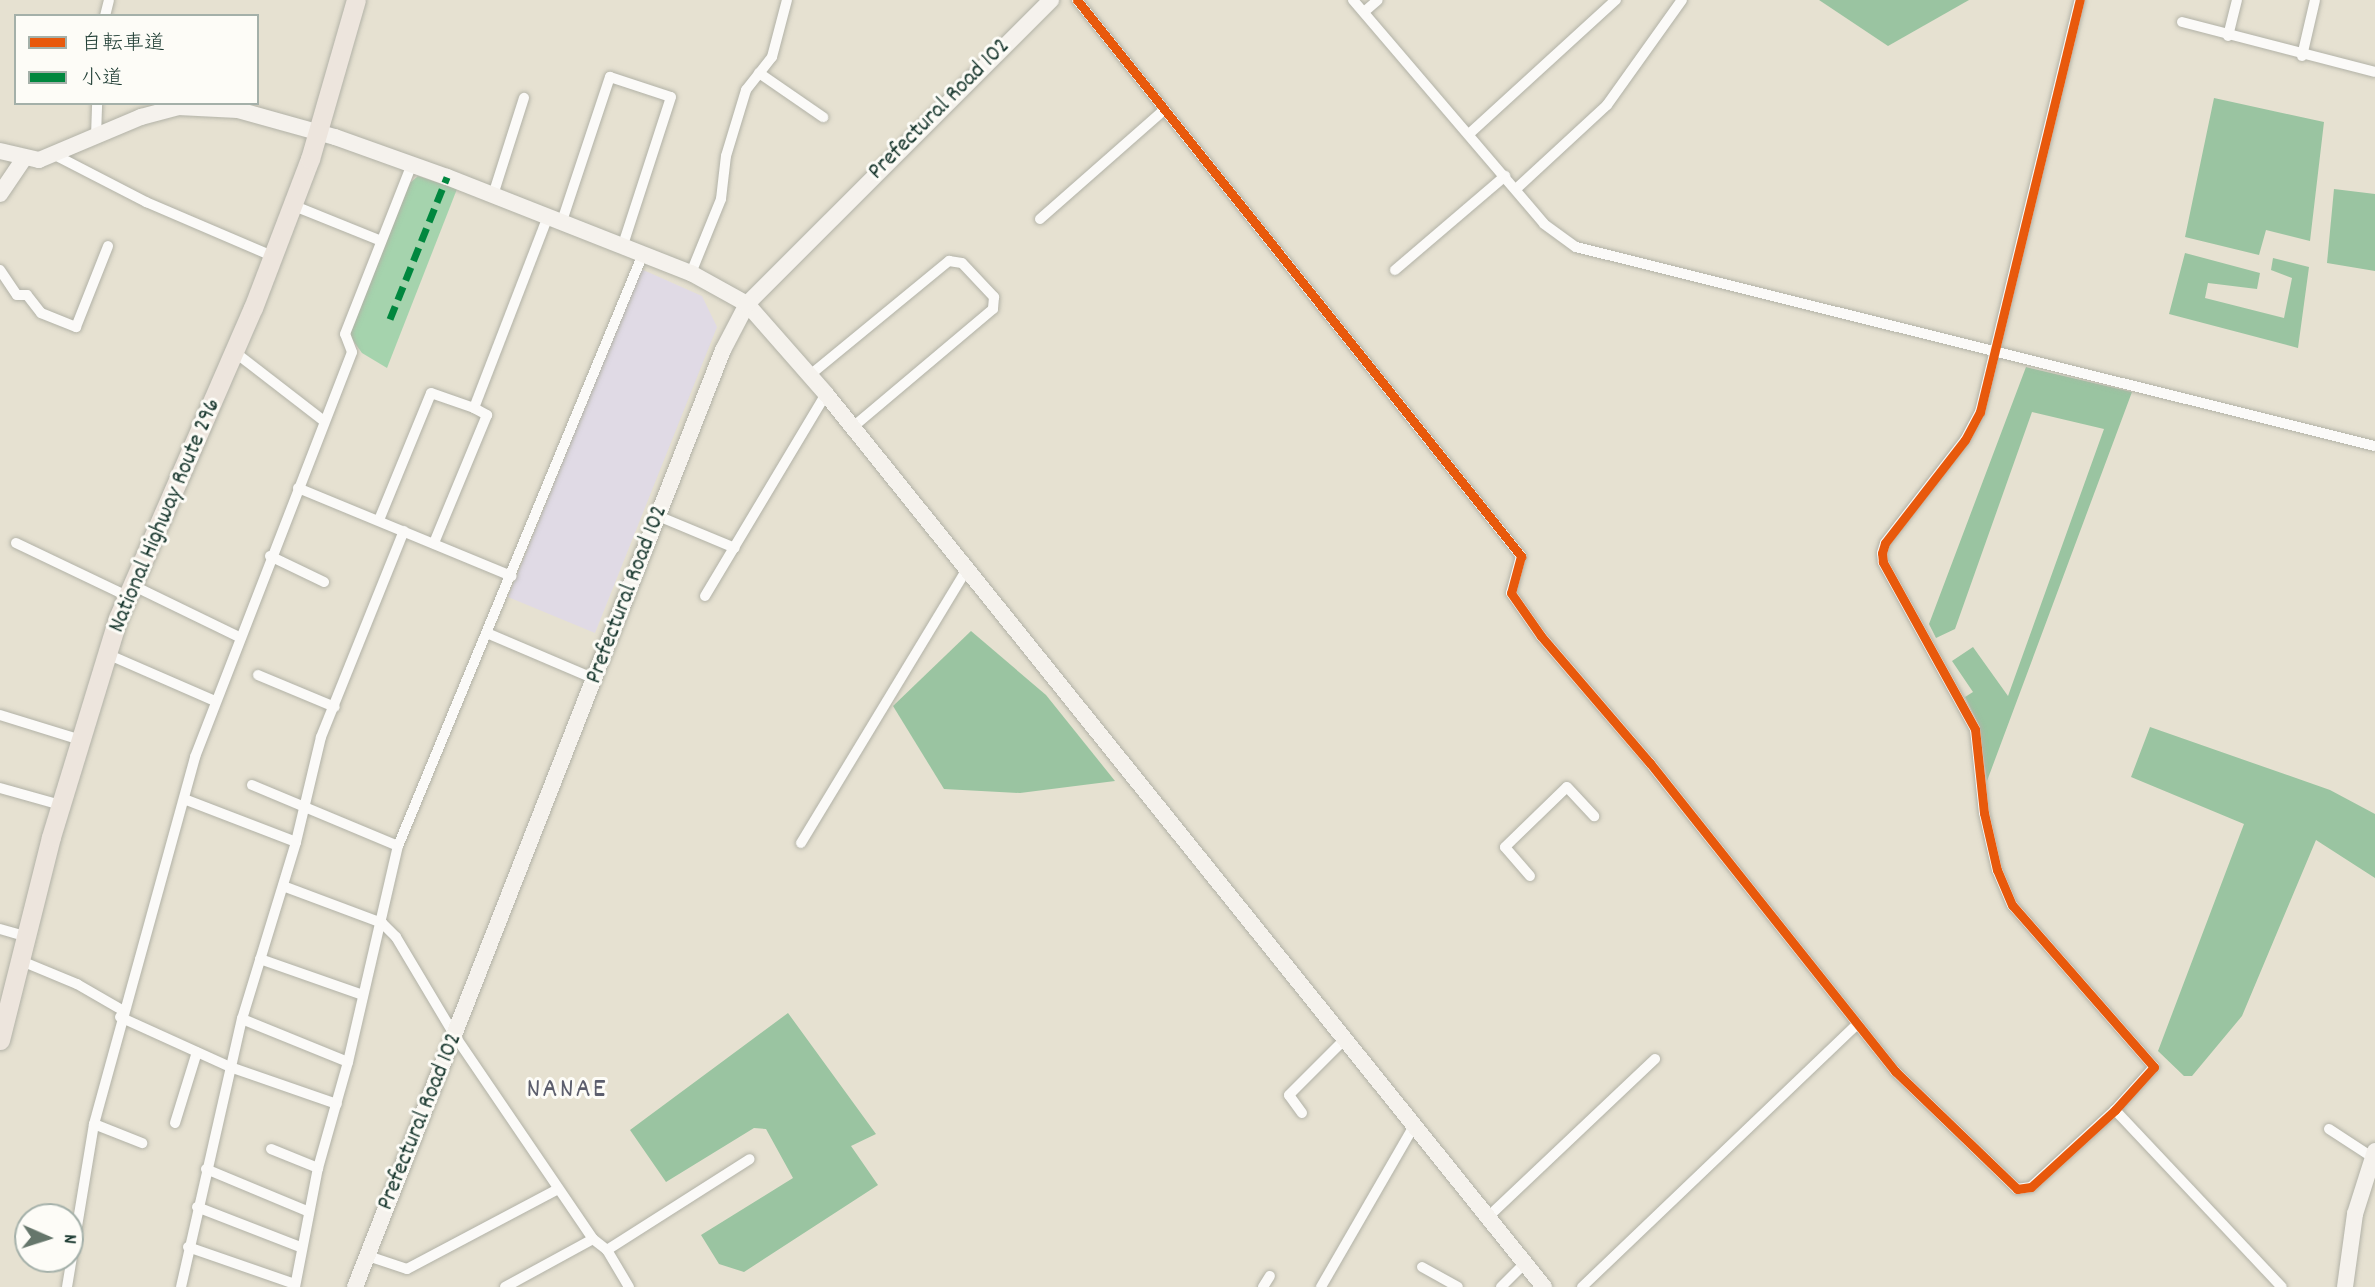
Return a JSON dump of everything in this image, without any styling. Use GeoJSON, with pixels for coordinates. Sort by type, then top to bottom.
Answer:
{"type":"FeatureCollection","features":[{"type":"Feature","properties":{"kind":"highway","name":"National Highway Route 296"},"geometry":{"type":"LineString","coordinates":[[0,1040],[24,936],[107,654],[130,591],[236,353],[319,132],[356,0]]}},
{"type":"Feature","properties":{"kind":"street"},"geometry":{"type":"LineString","coordinates":[[691,273],[721,199],[726,156],[746,90],[772,57],[787,0]]}},
{"type":"Feature","properties":{"kind":"street","name":"Prefectural Road 102"},"geometry":{"type":"LineString","coordinates":[[355,1287],[723,350],[747,304],[1051,0]]}},
{"type":"Feature","properties":{"kind":"street"},"geometry":{"type":"LineString","coordinates":[[1077,0],[1521,556],[1511,593],[1541,636],[1650,763],[1895,1071],[2017,1189],[2031,1187],[2115,1110],[2154,1067],[2012,905],[1997,870],[1984,813],[1975,729],[1883,562],[1885,543],[1965,440],[1980,412],[2080,0]]}},
{"type":"Feature","properties":{"kind":"street"},"geometry":{"type":"LineString","coordinates":[[1353,0],[1553,234],[1576,247],[1996,349],[2375,446]]}},
{"type":"Feature","properties":{"kind":"street"},"geometry":{"type":"LineString","coordinates":[[1364,12],[1378,0]]}},
{"type":"Feature","properties":{"kind":"street"},"geometry":{"type":"LineString","coordinates":[[1469,134],[1616,0]]}},
{"type":"Feature","properties":{"kind":"street"},"geometry":{"type":"LineString","coordinates":[[1516,189],[1607,105],[1682,0]]}},
{"type":"Feature","properties":{"kind":"street"},"geometry":{"type":"LineString","coordinates":[[2228,36],[2237,0]]}},
{"type":"Feature","properties":{"kind":"street"},"geometry":{"type":"LineString","coordinates":[[2302,56],[2315,0]]}},
{"type":"Feature","properties":{"kind":"street"},"geometry":{"type":"LineString","coordinates":[[2182,22],[2302,56],[2375,72]]}},
{"type":"Feature","properties":{"kind":"street"},"geometry":{"type":"LineString","coordinates":[[759,73],[823,117]]}},
{"type":"Feature","properties":{"kind":"street"},"geometry":{"type":"LineString","coordinates":[[474,408],[555,219],[610,78],[671,97],[623,245]]}},
{"type":"Feature","properties":{"kind":"street"},"geometry":{"type":"LineString","coordinates":[[493,195],[524,98]]}},
{"type":"Feature","properties":{"kind":"street"},"geometry":{"type":"LineString","coordinates":[[96,136],[97,105]]}},
{"type":"Feature","properties":{"kind":"street"},"geometry":{"type":"LineString","coordinates":[[0,151],[23,160],[53,154],[178,107],[211,105],[319,132],[412,164],[691,273],[747,304],[853,427],[1343,1041],[1544,1287]]}},
{"type":"Feature","properties":{"kind":"street"},"geometry":{"type":"LineString","coordinates":[[1040,219],[1164,110]]}},
{"type":"Feature","properties":{"kind":"street"},"geometry":{"type":"LineString","coordinates":[[53,154],[146,202],[272,256]]}},
{"type":"Feature","properties":{"kind":"street"},"geometry":{"type":"LineString","coordinates":[[0,194],[23,160]]}},
{"type":"Feature","properties":{"kind":"street"},"geometry":{"type":"LineString","coordinates":[[68,1287],[74,1224],[94,1124],[121,1014],[184,799],[239,636],[352,352],[345,334],[412,164]]}},
{"type":"Feature","properties":{"kind":"street"},"geometry":{"type":"LineString","coordinates":[[1395,270],[1505,176]]}},
{"type":"Feature","properties":{"kind":"street"},"geometry":{"type":"LineString","coordinates":[[292,205],[381,241]]}},
{"type":"Feature","properties":{"kind":"street"},"geometry":{"type":"LineString","coordinates":[[0,270],[17,295],[27,295],[41,313],[76,327],[108,246]]}},
{"type":"Feature","properties":{"kind":"street"},"geometry":{"type":"LineString","coordinates":[[188,1247],[295,1285],[307,1211],[348,1062],[398,846],[643,254]]}},
{"type":"Feature","properties":{"kind":"street"},"geometry":{"type":"LineString","coordinates":[[810,375],[949,261],[962,263],[994,297],[993,309],[853,427]]}},
{"type":"Feature","properties":{"kind":"street"},"geometry":{"type":"LineString","coordinates":[[236,353],[324,421]]}},
{"type":"Feature","properties":{"kind":"street"},"geometry":{"type":"LineString","coordinates":[[379,520],[431,393],[474,408],[487,415],[433,543]]}},
{"type":"Feature","properties":{"kind":"street"},"geometry":{"type":"LineString","coordinates":[[705,596],[826,394]]}},
{"type":"Feature","properties":{"kind":"street"},"geometry":{"type":"LineString","coordinates":[[298,488],[512,576]]}},
{"type":"Feature","properties":{"kind":"street"},"geometry":{"type":"LineString","coordinates":[[658,516],[735,548]]}},
{"type":"Feature","properties":{"kind":"street"},"geometry":{"type":"LineString","coordinates":[[181,1287],[197,1207],[242,1019],[296,842],[302,805],[335,707],[404,531]]}},
{"type":"Feature","properties":{"kind":"street"},"geometry":{"type":"LineString","coordinates":[[16,543],[239,636]]}},
{"type":"Feature","properties":{"kind":"street"},"geometry":{"type":"LineString","coordinates":[[270,556],[324,582]]}},
{"type":"Feature","properties":{"kind":"street"},"geometry":{"type":"LineString","coordinates":[[801,843],[967,569]]}},
{"type":"Feature","properties":{"kind":"street"},"geometry":{"type":"LineString","coordinates":[[487,633],[595,679]]}},
{"type":"Feature","properties":{"kind":"street"},"geometry":{"type":"LineString","coordinates":[[107,654],[215,701]]}},
{"type":"Feature","properties":{"kind":"street"},"geometry":{"type":"LineString","coordinates":[[258,676],[335,707]]}},
{"type":"Feature","properties":{"kind":"street"},"geometry":{"type":"LineString","coordinates":[[0,715],[81,740]]}},
{"type":"Feature","properties":{"kind":"street"},"geometry":{"type":"LineString","coordinates":[[252,785],[398,846]]}},
{"type":"Feature","properties":{"kind":"street"},"geometry":{"type":"LineString","coordinates":[[1530,876],[1505,847],[1567,787],[1594,816]]}},
{"type":"Feature","properties":{"kind":"street"},"geometry":{"type":"LineString","coordinates":[[0,788],[61,805]]}},
{"type":"Feature","properties":{"kind":"street"},"geometry":{"type":"LineString","coordinates":[[184,799],[296,842]]}},
{"type":"Feature","properties":{"kind":"street"},"geometry":{"type":"LineString","coordinates":[[283,886],[382,923],[396,937],[455,1036],[593,1239],[607,1250],[629,1287]]}},
{"type":"Feature","properties":{"kind":"street"},"geometry":{"type":"LineString","coordinates":[[0,929],[24,936]]}},
{"type":"Feature","properties":{"kind":"street"},"geometry":{"type":"LineString","coordinates":[[260,959],[363,995]]}},
{"type":"Feature","properties":{"kind":"street"},"geometry":{"type":"LineString","coordinates":[[19,960],[77,984],[121,1014],[230,1067],[337,1104]]}},
{"type":"Feature","properties":{"kind":"street"},"geometry":{"type":"LineString","coordinates":[[242,1019],[348,1062]]}},
{"type":"Feature","properties":{"kind":"street"},"geometry":{"type":"LineString","coordinates":[[1582,1287],[1857,1024]]}},
{"type":"Feature","properties":{"kind":"street"},"geometry":{"type":"LineString","coordinates":[[1302,1112],[1289,1095],[1343,1041]]}},
{"type":"Feature","properties":{"kind":"street"},"geometry":{"type":"LineString","coordinates":[[175,1124],[197,1052]]}},
{"type":"Feature","properties":{"kind":"street"},"geometry":{"type":"LineString","coordinates":[[1488,1217],[1655,1059]]}},
{"type":"Feature","properties":{"kind":"street"},"geometry":{"type":"LineString","coordinates":[[2115,1110],[2282,1287]]}},
{"type":"Feature","properties":{"kind":"street"},"geometry":{"type":"LineString","coordinates":[[94,1124],[142,1143]]}},
{"type":"Feature","properties":{"kind":"street"},"geometry":{"type":"LineString","coordinates":[[1321,1287],[1414,1126]]}},
{"type":"Feature","properties":{"kind":"street"},"geometry":{"type":"LineString","coordinates":[[2329,1129],[2374,1154],[2355,1214],[2345,1287]]}},
{"type":"Feature","properties":{"kind":"street"},"geometry":{"type":"LineString","coordinates":[[271,1149],[318,1168]]}},
{"type":"Feature","properties":{"kind":"street"},"geometry":{"type":"LineString","coordinates":[[607,1250],[750,1159]]}},
{"type":"Feature","properties":{"kind":"street"},"geometry":{"type":"LineString","coordinates":[[206,1169],[307,1211]]}},
{"type":"Feature","properties":{"kind":"street"},"geometry":{"type":"LineString","coordinates":[[368,1256],[407,1269],[558,1189]]}},
{"type":"Feature","properties":{"kind":"street"},"geometry":{"type":"LineString","coordinates":[[197,1207],[300,1247]]}},
{"type":"Feature","properties":{"kind":"street"},"geometry":{"type":"LineString","coordinates":[[505,1287],[593,1239]]}},
{"type":"Feature","properties":{"kind":"street"},"geometry":{"type":"LineString","coordinates":[[1501,1287],[1525,1263]]}},
{"type":"Feature","properties":{"kind":"street"},"geometry":{"type":"LineString","coordinates":[[1422,1267],[1458,1287]]}},
{"type":"Feature","properties":{"kind":"street"},"geometry":{"type":"LineString","coordinates":[[1263,1287],[1269,1276]]}},
{"type":"Feature","properties":{"kind":"shaded area"},"geometry":{"type":"Polygon","coordinates":[[[641,269],[702,296],[717,327],[595,633],[508,597],[641,269]]]}},
{"type":"Feature","properties":{"kind":"green space"},"geometry":{"type":"Polygon","coordinates":[[[1819,0],[1969,0],[1888,46],[1819,0]]]}},
{"type":"Feature","properties":{"kind":"green space"},"geometry":{"type":"Polygon","coordinates":[[[2214,98],[2324,122],[2310,241],[2266,230],[2259,255],[2185,237],[2214,98]]]}},
{"type":"Feature","properties":{"kind":"green space"},"geometry":{"type":"Polygon","coordinates":[[[418,176],[457,189],[387,368],[362,353],[349,335],[410,183],[418,176]]]}},
{"type":"Feature","properties":{"kind":"green space"},"geometry":{"type":"Polygon","coordinates":[[[2334,189],[2375,194],[2375,271],[2327,263],[2334,189]]]}},
{"type":"Feature","properties":{"kind":"green space"},"geometry":{"type":"Polygon","coordinates":[[[2185,253],[2260,273],[2257,289],[2208,283],[2205,298],[2284,318],[2292,278],[2271,270],[2273,258],[2309,267],[2298,348],[2169,314],[2185,253]]]}},
{"type":"Feature","properties":{"kind":"green space"},"geometry":{"type":"Polygon","coordinates":[[[2026,367],[2132,392],[1987,781],[1979,725],[1965,697],[1973,692],[1952,661],[1973,647],[2008,696],[2104,429],[2032,412],[1955,629],[1936,638],[1929,624],[2026,367]]]}},
{"type":"Feature","properties":{"kind":"green space"},"geometry":{"type":"Polygon","coordinates":[[[971,631],[1046,695],[1115,781],[1020,793],[944,789],[893,706],[971,631]]]}},
{"type":"Feature","properties":{"kind":"green space"},"geometry":{"type":"Polygon","coordinates":[[[2150,727],[2330,790],[2375,814],[2375,878],[2316,840],[2242,1016],[2192,1076],[2184,1076],[2158,1051],[2244,824],[2131,777],[2150,727]]]}},
{"type":"Feature","properties":{"kind":"green space"},"geometry":{"type":"Polygon","coordinates":[[[788,1013],[876,1134],[851,1146],[878,1185],[744,1272],[719,1264],[701,1235],[793,1178],[766,1129],[754,1128],[666,1182],[630,1130],[788,1013]]]}},
{"type":"Feature","properties":{"kind":"marked path"},"geometry":{"type":"LineString","coordinates":[[390,319],[447,177]]}},
{"type":"Feature","properties":{"kind":"cycle path"},"geometry":{"type":"LineString","coordinates":[[1077,0],[1521,556],[1511,593],[1541,636],[1650,763],[1895,1071],[2017,1189],[2031,1187],[2115,1110],[2154,1067],[2012,905],[1997,870],[1984,813],[1975,729],[1883,562],[1882,553],[1885,543],[1965,440],[1980,412],[2080,0]]}},
{"type":"Feature","properties":{"kind":"district","name":"NANAE"},"geometry":{"type":"Point","coordinates":[567,1091]}}]}
